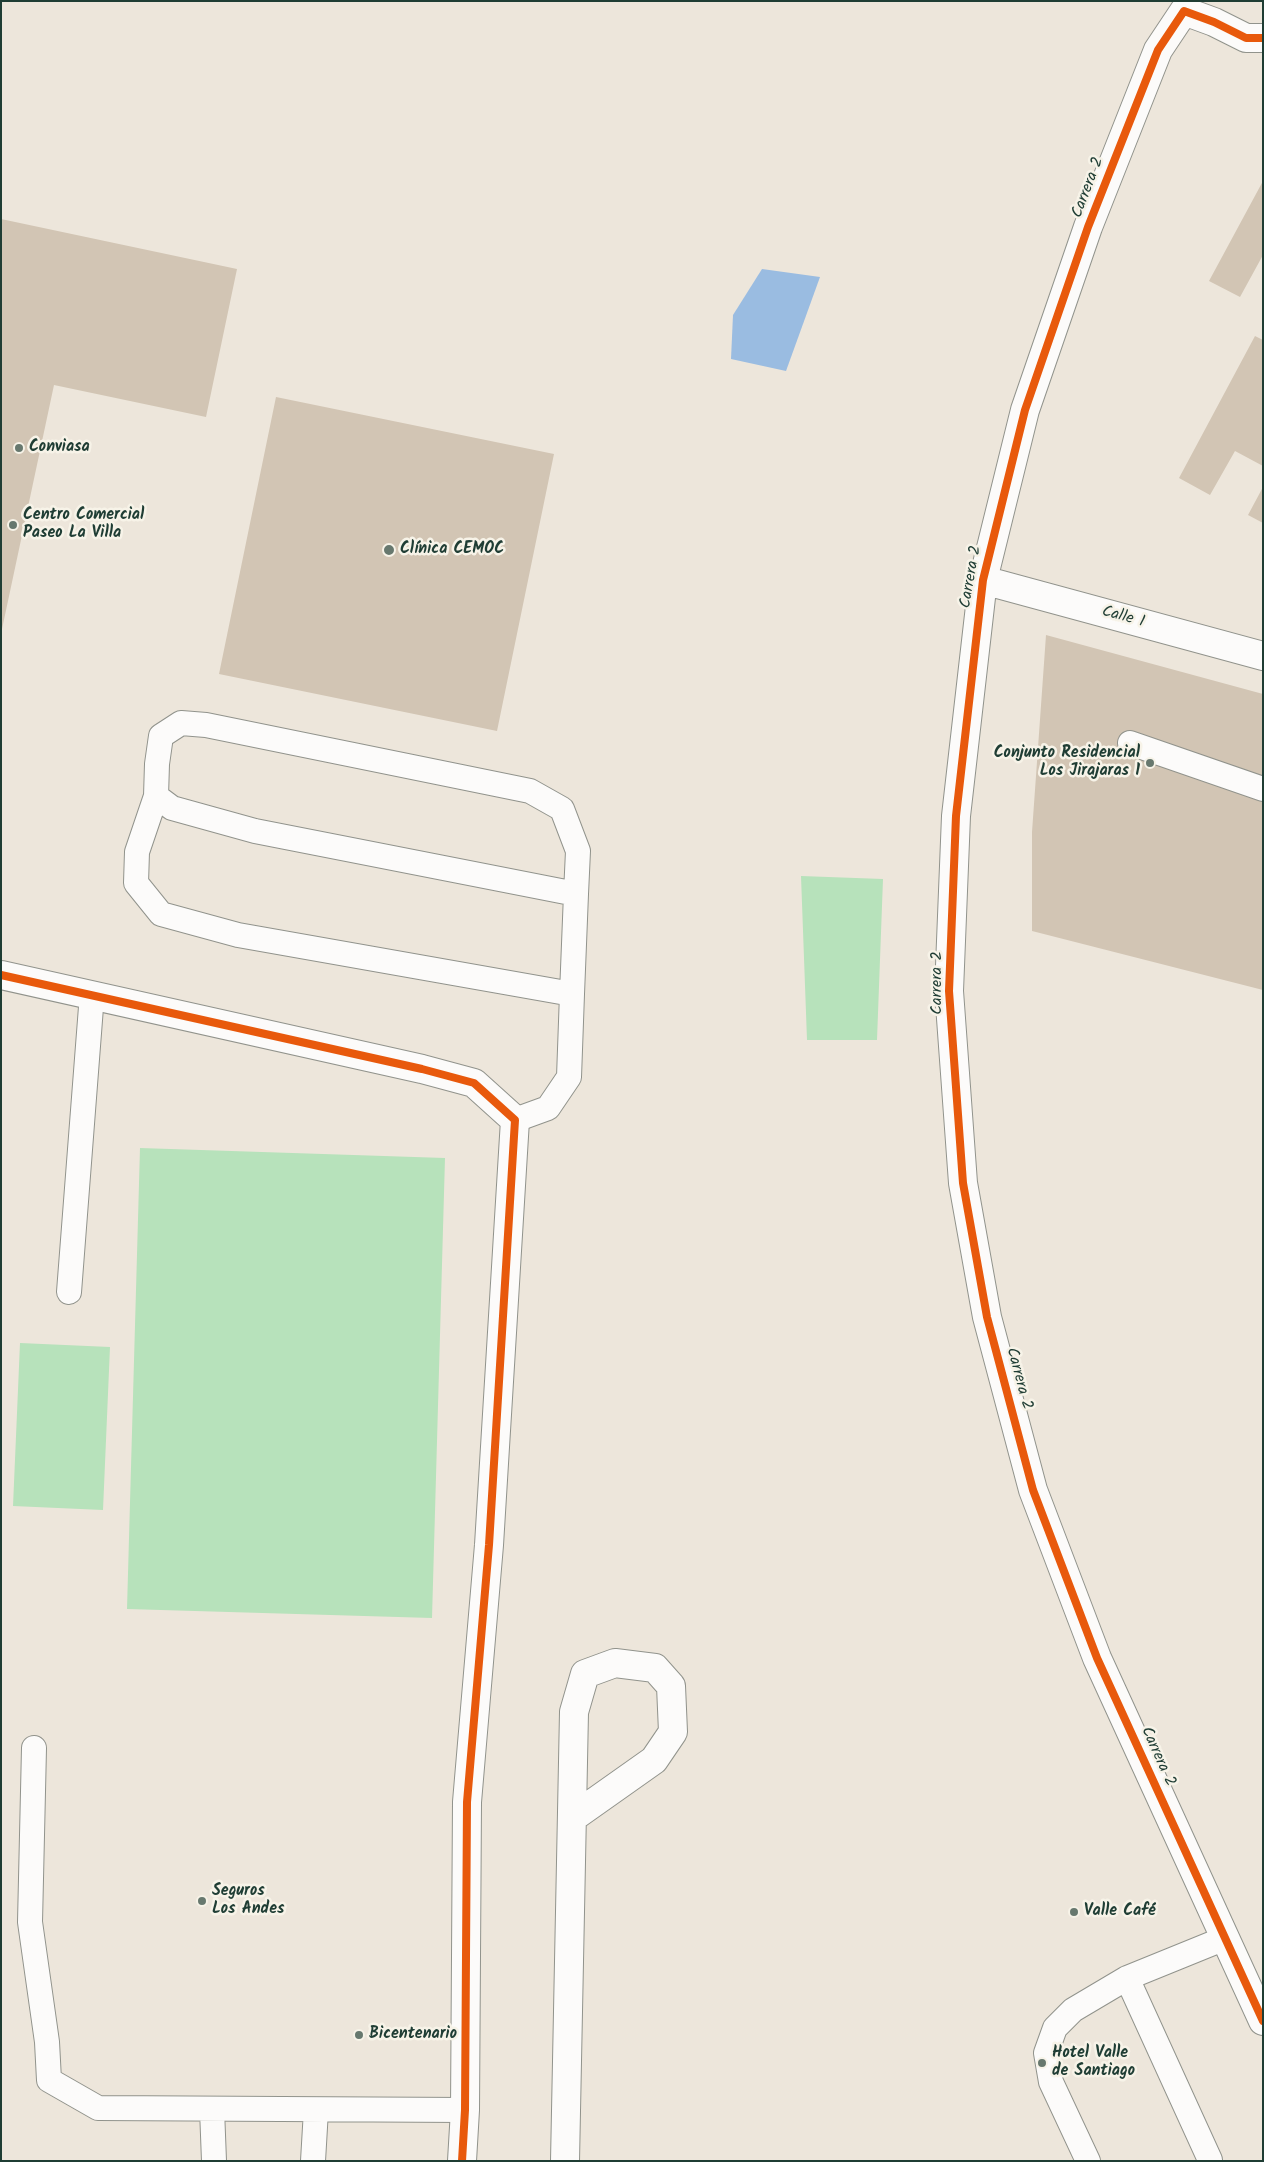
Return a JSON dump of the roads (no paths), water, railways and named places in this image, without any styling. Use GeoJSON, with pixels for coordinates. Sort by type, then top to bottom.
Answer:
{"type":"FeatureCollection","features":[{"type":"Feature","properties":{"kind":"street","name":"Carrera 2"},"geometry":{"type":"LineString","coordinates":[[1263,38],[1246,38],[1214,22],[1184,11],[1158,50],[1088,227],[1025,410],[982,580],[956,816],[949,991],[963,1183],[987,1317],[1033,1490],[1097,1658],[1223,1939],[1263,2022]]}},
{"type":"Feature","properties":{"kind":"street","name":"Calle 1"},"geometry":{"type":"LineString","coordinates":[[982,580],[1263,656]]}},
{"type":"Feature","properties":{"kind":"street"},"geometry":{"type":"LineString","coordinates":[[1,975],[412,1066],[474,1082],[515,1120],[489,1545],[467,1802],[465,2110],[462,2161]]}},
{"type":"Feature","properties":{"kind":"street"},"geometry":{"type":"LineString","coordinates":[[565,2161],[574,1712],[585,1674],[615,1663],[655,1668],[671,1686],[672,1732],[654,1760],[572,1818]]}},
{"type":"Feature","properties":{"kind":"lane"},"geometry":{"type":"LineString","coordinates":[[515,1120],[548,1108],[568,1077],[572,994],[578,850],[562,809],[530,791],[206,725],[180,723],[161,736],[157,764],[156,796],[137,852],[136,883],[161,914],[238,935],[572,994]]}},
{"type":"Feature","properties":{"kind":"lane"},"geometry":{"type":"LineString","coordinates":[[1130,742],[1263,788]]}},
{"type":"Feature","properties":{"kind":"lane"},"geometry":{"type":"LineString","coordinates":[[156,796],[172,808],[255,831],[576,894]]}},
{"type":"Feature","properties":{"kind":"lane"},"geometry":{"type":"LineString","coordinates":[[69,1292],[92,994]]}},
{"type":"Feature","properties":{"kind":"lane"},"geometry":{"type":"LineString","coordinates":[[34,1748],[30,1922],[47,2042],[49,2080],[98,2108],[465,2110]]}},
{"type":"Feature","properties":{"kind":"lane"},"geometry":{"type":"LineString","coordinates":[[1088,2161],[1051,2082],[1046,2053],[1055,2028],[1073,2010],[1127,1978],[1223,1939]]}},
{"type":"Feature","properties":{"kind":"lane"},"geometry":{"type":"LineString","coordinates":[[1127,1978],[1210,2160]]}},
{"type":"Feature","properties":{"kind":"lane"},"geometry":{"type":"LineString","coordinates":[[212,2110],[214,2161]]}},
{"type":"Feature","properties":{"kind":"lane"},"geometry":{"type":"LineString","coordinates":[[313,2161],[316,2110]]}},
{"type":"Feature","properties":{"kind":"water"},"geometry":{"type":"Polygon","coordinates":[[[762,269],[820,277],[786,371],[731,359],[733,315],[762,269]]]}},
{"type":"Feature","properties":{"kind":"place","name":"Conviasa"},"geometry":{"type":"Point","coordinates":[19,448]}},
{"type":"Feature","properties":{"kind":"place","name":"Centro Comercial Paseo La Villa"},"geometry":{"type":"Point","coordinates":[13,525]}},
{"type":"Feature","properties":{"kind":"place","name":"Clínica CEMOC"},"geometry":{"type":"Point","coordinates":[389,550]}},
{"type":"Feature","properties":{"kind":"place","name":"Conjunto Residencial Los Jirajaras 1"},"geometry":{"type":"Point","coordinates":[1150,763]}},
{"type":"Feature","properties":{"kind":"place","name":"Seguros Los Andes"},"geometry":{"type":"Point","coordinates":[202,1901]}},
{"type":"Feature","properties":{"kind":"place","name":"Valle Café"},"geometry":{"type":"Point","coordinates":[1074,1912]}},
{"type":"Feature","properties":{"kind":"place","name":"Bicentenario"},"geometry":{"type":"Point","coordinates":[359,2035]}},
{"type":"Feature","properties":{"kind":"place","name":"Hotel Valle de Santiago"},"geometry":{"type":"Point","coordinates":[1042,2063]}}]}
